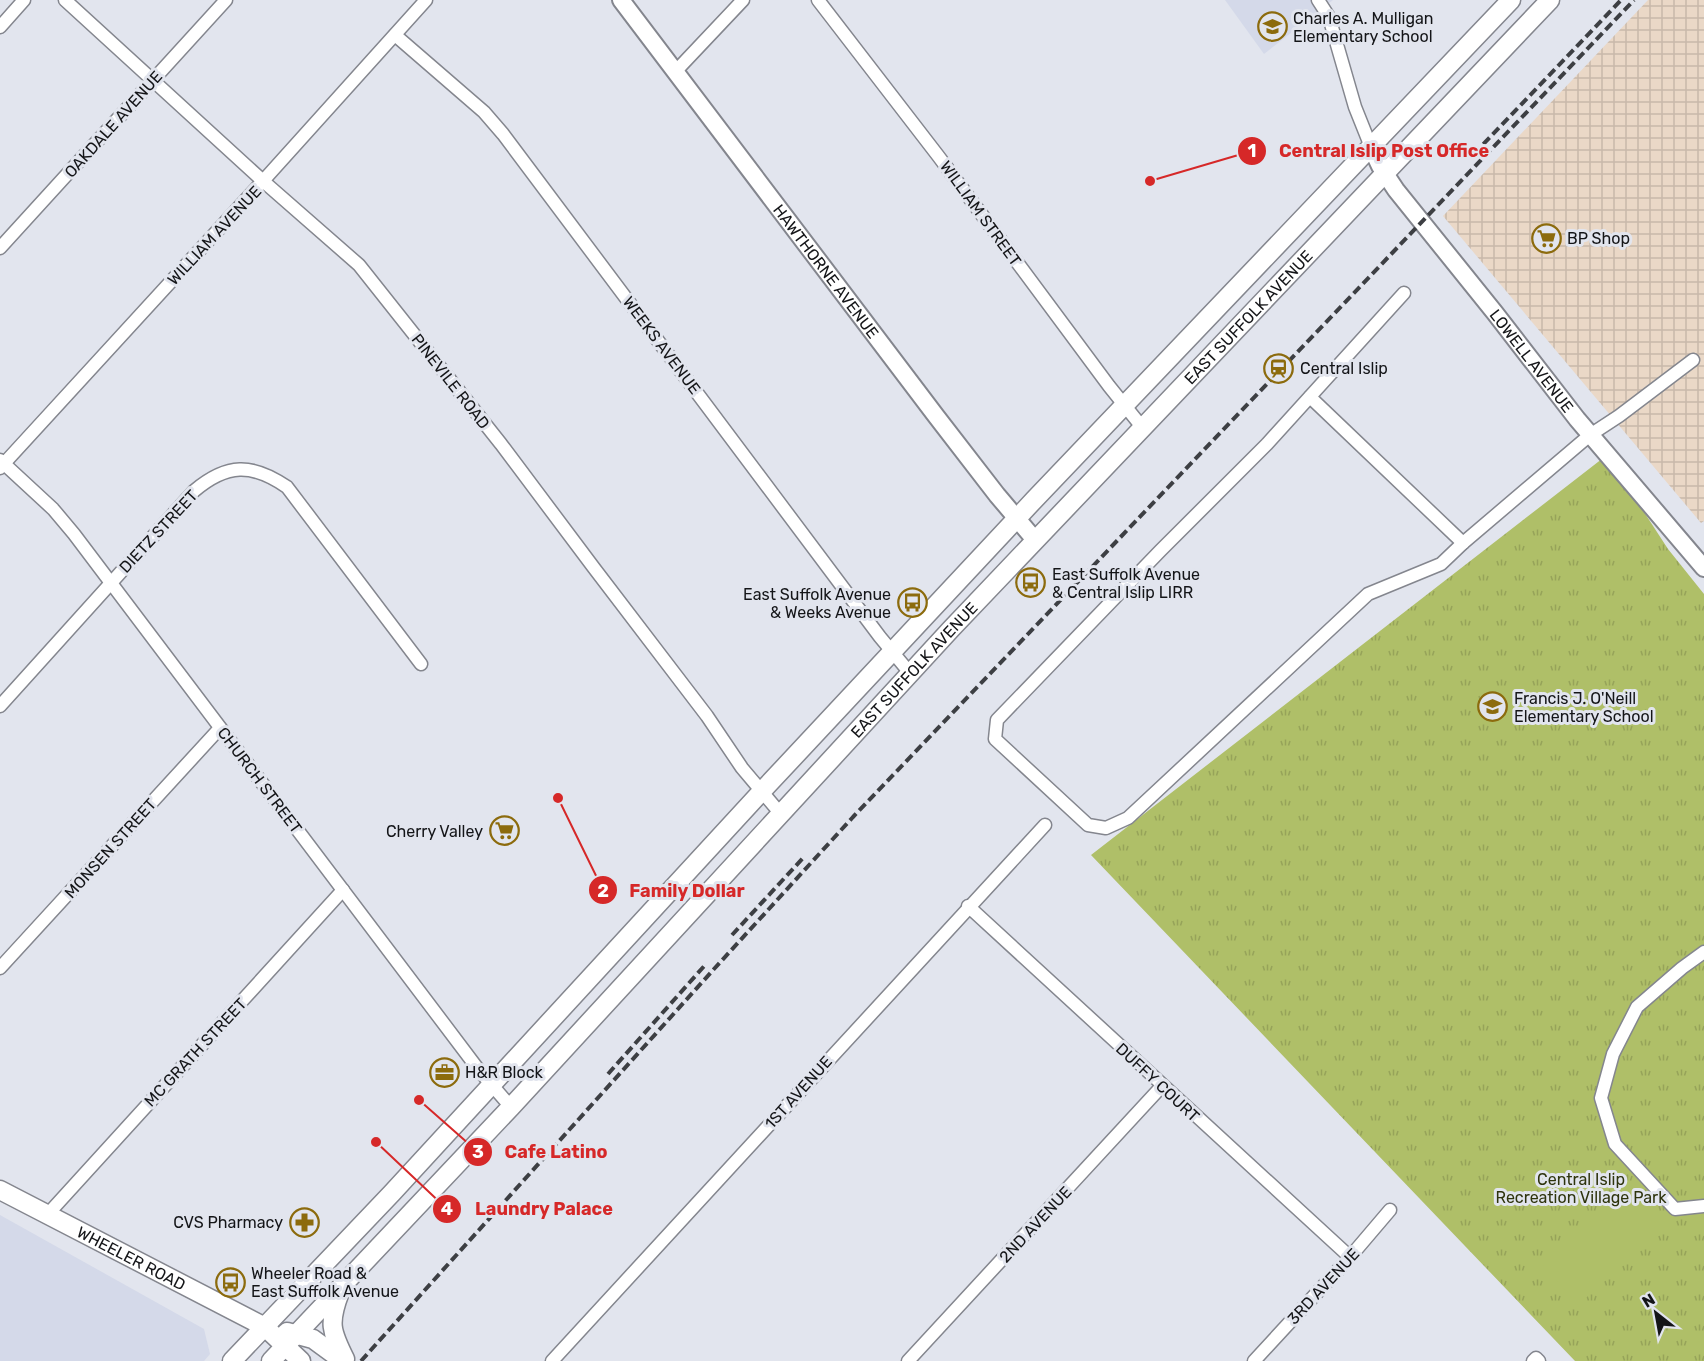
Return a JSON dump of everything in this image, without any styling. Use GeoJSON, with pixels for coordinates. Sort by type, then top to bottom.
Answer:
{"type":"FeatureCollection","features":[{"type":"Feature","properties":{"kind":"main road","name":"EAST SUFFOLK AVENUE"},"geometry":{"type":"LineString","coordinates":[[232,1361],[392,1193],[891,651],[1511,0]]}},
{"type":"Feature","properties":{"kind":"main road","name":"EAST SUFFOLK AVENUE"},"geometry":{"type":"LineString","coordinates":[[271,1361],[511,1107],[910,673],[1550,0]]}},
{"type":"Feature","properties":{"kind":"main road","name":"WHEELER ROAD"},"geometry":{"type":"LineString","coordinates":[[0,1190],[290,1340],[313,1339],[345,1361]]}},
{"type":"Feature","properties":{"kind":"main road"},"geometry":{"type":"LineString","coordinates":[[344,1284],[335,1306],[332,1325],[345,1361]]}},
{"type":"Feature","properties":{"kind":"main road","name":"WHEELER ROAD"},"geometry":{"type":"LineString","coordinates":[[290,1340],[301,1361]]}},
{"type":"Feature","properties":{"kind":"street"},"geometry":{"type":"LineString","coordinates":[[0,27],[24,0]]}},
{"type":"Feature","properties":{"kind":"street","name":"PINEVILE ROAD"},"geometry":{"type":"LineString","coordinates":[[65,0],[263,182],[359,264],[501,444],[707,716],[742,768],[780,813]]}},
{"type":"Feature","properties":{"kind":"street","name":"OAKDALE AVENUE"},"geometry":{"type":"LineString","coordinates":[[0,248],[226,0]]}},
{"type":"Feature","properties":{"kind":"street","name":"WILLIAM AVENUE"},"geometry":{"type":"LineString","coordinates":[[1,464],[263,182],[426,0]]}},
{"type":"Feature","properties":{"kind":"street","name":"HAWTHORNE AVENUE"},"geometry":{"type":"LineString","coordinates":[[621,0],[929,407],[1035,540]]}},
{"type":"Feature","properties":{"kind":"street"},"geometry":{"type":"LineString","coordinates":[[675,72],[743,0]]}},
{"type":"Feature","properties":{"kind":"street","name":"WILLIAM STREET"},"geometry":{"type":"LineString","coordinates":[[818,0],[939,157],[1088,358],[1143,427]]}},
{"type":"Feature","properties":{"kind":"street"},"geometry":{"type":"LineString","coordinates":[[1318,0],[1329,17],[1355,107],[1371,147]]}},
{"type":"Feature","properties":{"kind":"street","name":"WEEKS AVENUE"},"geometry":{"type":"LineString","coordinates":[[395,34],[484,112],[503,134],[891,651],[910,673]]}},
{"type":"Feature","properties":{"kind":"street","name":"LOWELL AVENUE"},"geometry":{"type":"LineString","coordinates":[[1371,147],[1385,173],[1590,435],[1704,568]]}},
{"type":"Feature","properties":{"kind":"street"},"geometry":{"type":"LineString","coordinates":[[1404,294],[1267,444],[997,720],[995,739],[1088,825],[1106,828],[1128,818],[1368,594],[1441,564],[1462,543],[1590,435],[1693,360]]}},
{"type":"Feature","properties":{"kind":"street"},"geometry":{"type":"LineString","coordinates":[[1310,397],[1462,543]]}},
{"type":"Feature","properties":{"kind":"street","name":"CHURCH STREET"},"geometry":{"type":"LineString","coordinates":[[1,464],[53,509],[111,582],[343,891],[491,1085],[511,1107]]}},
{"type":"Feature","properties":{"kind":"street","name":"DIETZ STREET"},"geometry":{"type":"LineString","coordinates":[[0,706],[194,491],[208,479],[225,472],[245,469],[270,475],[287,488],[421,664]]}},
{"type":"Feature","properties":{"kind":"street","name":"MONSEN STREET"},"geometry":{"type":"LineString","coordinates":[[0,969],[220,729]]}},
{"type":"Feature","properties":{"kind":"street","name":"1ST AVENUE"},"geometry":{"type":"LineString","coordinates":[[552,1361],[968,906],[1045,825]]}},
{"type":"Feature","properties":{"kind":"street","name":"MC GRATH STREET"},"geometry":{"type":"LineString","coordinates":[[48,1214],[343,891]]}},
{"type":"Feature","properties":{"kind":"street","name":"DUFFY COURT"},"geometry":{"type":"LineString","coordinates":[[968,906],[1350,1257]]}},
{"type":"Feature","properties":{"kind":"street"},"geometry":{"type":"LineString","coordinates":[[1704,952],[1637,1007],[1613,1054],[1601,1098],[1615,1143],[1675,1209],[1704,1206]]}},
{"type":"Feature","properties":{"kind":"street","name":"2ND AVENUE"},"geometry":{"type":"LineString","coordinates":[[908,1361],[1162,1086]]}},
{"type":"Feature","properties":{"kind":"street","name":"3RD AVENUE"},"geometry":{"type":"LineString","coordinates":[[1254,1361],[1390,1210]]}},
{"type":"Feature","properties":{"kind":"shaded area","name":"Charles A. Mulligan Elementary School"},"geometry":{"type":"Polygon","coordinates":[[[1225,0],[1333,0],[1264,54],[1225,0]]]}},
{"type":"Feature","properties":{"kind":"shaded area"},"geometry":{"type":"Polygon","coordinates":[[[1648,0],[1704,0],[1704,521],[1701,523],[1443,216],[1648,0]]]}},
{"type":"Feature","properties":{"kind":"shaded area"},"geometry":{"type":"Polygon","coordinates":[[[0,1215],[204,1329],[210,1354],[204,1361],[0,1361],[0,1215]]]}},
{"type":"Feature","properties":{"kind":"green space","name":"Francis J. O'Neill Elementary School"},"geometry":{"type":"Polygon","coordinates":[[[1607,455],[1668,549],[1704,594],[1704,1361],[1575,1361],[1091,855],[1607,455]]]}},
{"type":"Feature","properties":{"kind":"green space"},"geometry":{"type":"Polygon","coordinates":[[[1626,1189],[1662,1230],[1578,1305],[1543,1265],[1626,1189]]]}},
{"type":"Feature","properties":{"kind":"railway"},"geometry":{"type":"LineString","coordinates":[[1474,154],[1621,0]]}},
{"type":"Feature","properties":{"kind":"railway"},"geometry":{"type":"LineString","coordinates":[[361,1361],[853,817],[1634,0]]}},
{"type":"Feature","properties":{"kind":"railway"},"geometry":{"type":"LineString","coordinates":[[732,935],[803,858]]}},
{"type":"Feature","properties":{"kind":"railway"},"geometry":{"type":"LineString","coordinates":[[608,1074],[706,964]]}},
{"type":"Feature","properties":{"kind":"place","name":"Charles A. Mulligan Elementary School"},"geometry":{"type":"Point","coordinates":[1272,27]}},
{"type":"Feature","properties":{"kind":"place","name":"Central Islip Post Office"},"geometry":{"type":"Point","coordinates":[1150,181]}},
{"type":"Feature","properties":{"kind":"place","name":"BP Shop"},"geometry":{"type":"Point","coordinates":[1546,238]}},
{"type":"Feature","properties":{"kind":"place","name":"Central Islip"},"geometry":{"type":"Point","coordinates":[1279,368]}},
{"type":"Feature","properties":{"kind":"place","name":"East Suffolk Avenue & Central Islip LIRR"},"geometry":{"type":"Point","coordinates":[1031,583]}},
{"type":"Feature","properties":{"kind":"place","name":"East Suffolk Avenue & Weeks Avenue"},"geometry":{"type":"Point","coordinates":[912,603]}},
{"type":"Feature","properties":{"kind":"place","name":"Francis J. O'Neill Elementary School"},"geometry":{"type":"Point","coordinates":[1493,707]}},
{"type":"Feature","properties":{"kind":"place","name":"Family Dollar"},"geometry":{"type":"Point","coordinates":[558,798]}},
{"type":"Feature","properties":{"kind":"place","name":"Cherry Valley"},"geometry":{"type":"Point","coordinates":[504,831]}},
{"type":"Feature","properties":{"kind":"place","name":"H&R Block"},"geometry":{"type":"Point","coordinates":[444,1072]}},
{"type":"Feature","properties":{"kind":"place","name":"Cafe Latino"},"geometry":{"type":"Point","coordinates":[419,1100]}},
{"type":"Feature","properties":{"kind":"place","name":"Laundry Palace"},"geometry":{"type":"Point","coordinates":[376,1142]}},
{"type":"Feature","properties":{"kind":"place","name":"CVS Pharmacy"},"geometry":{"type":"Point","coordinates":[304,1222]}},
{"type":"Feature","properties":{"kind":"place","name":"Wheeler Road & East Suffolk Avenue"},"geometry":{"type":"Point","coordinates":[230,1282]}},
{"type":"Feature","properties":{"kind":"park label","name":"Central Islip Recreation Village Park"},"geometry":{"type":"Point","coordinates":[1581,1188]}}]}
